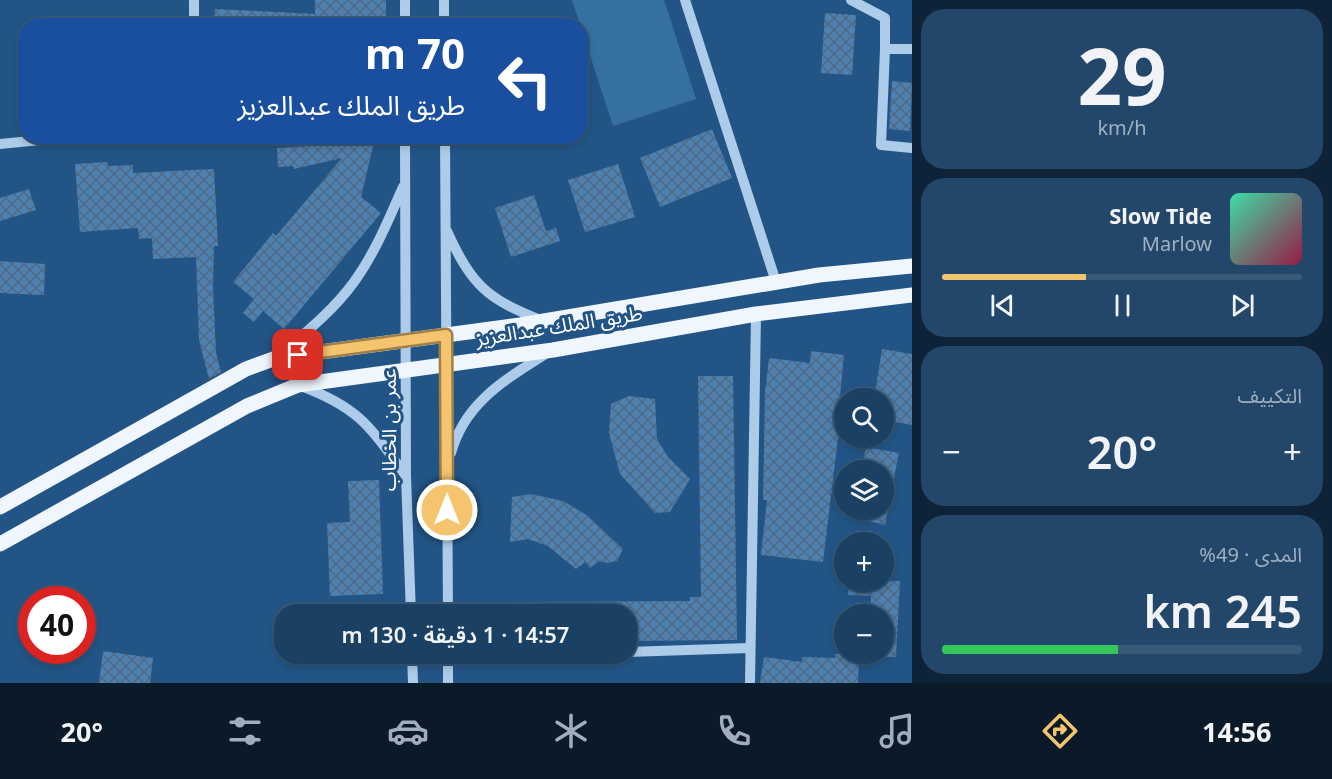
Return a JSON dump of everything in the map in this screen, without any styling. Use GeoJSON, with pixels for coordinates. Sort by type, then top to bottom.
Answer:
{"type":"FeatureCollection","features":[{"type":"Feature","properties":{"kind":"main road","name":"طريق الملك عبدالعزيز"},"geometry":{"type":"LineString","coordinates":[[0,507],[246,369],[276,358],[543,321],[819,275],[912,266]]}},
{"type":"Feature","properties":{"kind":"main road","name":"طريق الملك عبدالعزيز"},"geometry":{"type":"LineString","coordinates":[[0,544],[247,406],[297,385],[553,350],[756,314],[912,295]]}},
{"type":"Feature","properties":{"kind":"street"},"geometry":{"type":"LineString","coordinates":[[194,0],[195,18]]}},
{"type":"Feature","properties":{"kind":"street"},"geometry":{"type":"LineString","coordinates":[[405,0],[405,18]]}},
{"type":"Feature","properties":{"kind":"street"},"geometry":{"type":"LineString","coordinates":[[444,0],[444,18]]}},
{"type":"Feature","properties":{"kind":"street"},"geometry":{"type":"LineString","coordinates":[[685,0],[776,282]]}},
{"type":"Feature","properties":{"kind":"street"},"geometry":{"type":"LineString","coordinates":[[851,0],[885,18],[881,145],[912,148]]}},
{"type":"Feature","properties":{"kind":"street"},"geometry":{"type":"LineString","coordinates":[[885,49],[912,49]]}},
{"type":"Feature","properties":{"kind":"street"},"geometry":{"type":"LineString","coordinates":[[0,144],[18,142]]}},
{"type":"Feature","properties":{"kind":"street","name":"عمر بن الخطاب"},"geometry":{"type":"LineString","coordinates":[[405,144],[406,476],[411,604]]}},
{"type":"Feature","properties":{"kind":"street"},"geometry":{"type":"LineString","coordinates":[[445,144],[448,604]]}},
{"type":"Feature","properties":{"kind":"street"},"geometry":{"type":"LineString","coordinates":[[276,358],[323,317],[354,283],[382,235],[405,181]]}},
{"type":"Feature","properties":{"kind":"street"},"geometry":{"type":"LineString","coordinates":[[446,229],[472,279],[509,308],[543,321]]}},
{"type":"Feature","properties":{"kind":"street"},"geometry":{"type":"LineString","coordinates":[[750,683],[756,314]]}},
{"type":"Feature","properties":{"kind":"street"},"geometry":{"type":"LineString","coordinates":[[447,467],[457,432],[482,398],[502,381],[553,350]]}},
{"type":"Feature","properties":{"kind":"street"},"geometry":{"type":"LineString","coordinates":[[297,385],[331,397],[354,411],[375,434],[406,476]]}},
{"type":"Feature","properties":{"kind":"street"},"geometry":{"type":"LineString","coordinates":[[637,652],[749,648]]}},
{"type":"Feature","properties":{"kind":"street"},"geometry":{"type":"LineString","coordinates":[[412,664],[413,683]]}},
{"type":"Feature","properties":{"kind":"street"},"geometry":{"type":"LineString","coordinates":[[448,664],[448,683]]}},
{"type":"Feature","properties":{"kind":"shaded area"},"geometry":{"type":"Polygon","coordinates":[[[572,0],[664,0],[696,99],[613,126],[588,49],[588,18],[578,18],[572,0]]]}},
{"type":"Feature","properties":{"kind":"building"},"geometry":{"type":"Polygon","coordinates":[[[315,0],[386,0],[386,18],[214,18],[215,9],[315,14],[315,0]]]}},
{"type":"Feature","properties":{"kind":"building"},"geometry":{"type":"Polygon","coordinates":[[[825,13],[856,15],[852,75],[821,73],[825,13]]]}},
{"type":"Feature","properties":{"kind":"building"},"geometry":{"type":"Polygon","coordinates":[[[892,81],[912,83],[910,131],[889,129],[892,81]]]}},
{"type":"Feature","properties":{"kind":"building"},"geometry":{"type":"Polygon","coordinates":[[[712,129],[732,178],[660,207],[640,158],[712,129]]]}},
{"type":"Feature","properties":{"kind":"building"},"geometry":{"type":"Polygon","coordinates":[[[310,144],[374,144],[361,197],[381,213],[284,329],[263,311],[254,322],[243,313],[254,299],[233,282],[273,233],[276,236],[342,158],[294,169],[293,166],[278,167],[277,148],[310,146],[310,144]]]}},
{"type":"Feature","properties":{"kind":"building"},"geometry":{"type":"Polygon","coordinates":[[[107,162],[108,166],[133,165],[133,173],[214,169],[218,246],[214,246],[213,288],[216,353],[221,372],[209,379],[199,340],[196,257],[153,259],[152,238],[139,239],[138,228],[80,232],[75,164],[107,162]]]}},
{"type":"Feature","properties":{"kind":"building"},"geometry":{"type":"Polygon","coordinates":[[[618,164],[635,217],[585,232],[568,180],[618,164]]]}},
{"type":"Feature","properties":{"kind":"building"},"geometry":{"type":"Polygon","coordinates":[[[29,189],[36,210],[0,221],[0,198],[29,189]]]}},
{"type":"Feature","properties":{"kind":"building"},"geometry":{"type":"Polygon","coordinates":[[[534,195],[546,231],[556,228],[560,241],[511,257],[495,208],[534,195]]]}},
{"type":"Feature","properties":{"kind":"building"},"geometry":{"type":"Polygon","coordinates":[[[0,261],[45,264],[44,295],[0,293],[0,261]]]}},
{"type":"Feature","properties":{"kind":"building"},"geometry":{"type":"Polygon","coordinates":[[[882,349],[912,354],[912,425],[894,422],[894,388],[876,388],[882,349]]]}},
{"type":"Feature","properties":{"kind":"building"},"geometry":{"type":"Polygon","coordinates":[[[811,351],[844,355],[841,388],[834,388],[834,448],[837,448],[823,562],[761,555],[767,500],[763,500],[765,392],[769,358],[810,363],[811,351]]]}},
{"type":"Feature","properties":{"kind":"building"},"geometry":{"type":"Polygon","coordinates":[[[698,376],[733,376],[737,640],[637,641],[637,604],[497,604],[497,602],[690,601],[690,597],[701,597],[698,376]]]}},
{"type":"Feature","properties":{"kind":"building"},"geometry":{"type":"Polygon","coordinates":[[[629,396],[655,399],[657,439],[668,457],[690,479],[670,512],[655,513],[620,474],[609,433],[611,404],[629,396]]]}},
{"type":"Feature","properties":{"kind":"building"},"geometry":{"type":"Polygon","coordinates":[[[866,448],[899,453],[894,478],[894,460],[863,460],[866,448]]]}},
{"type":"Feature","properties":{"kind":"building"},"geometry":{"type":"Polygon","coordinates":[[[379,480],[383,594],[330,596],[327,523],[350,522],[348,481],[379,480]]]}},
{"type":"Feature","properties":{"kind":"building"},"geometry":{"type":"Polygon","coordinates":[[[531,494],[563,501],[588,516],[623,549],[617,561],[608,563],[599,561],[590,568],[585,562],[576,569],[548,546],[528,539],[510,542],[512,497],[531,494]]]}},
{"type":"Feature","properties":{"kind":"building"},"geometry":{"type":"Polygon","coordinates":[[[863,520],[886,520],[885,525],[863,520]]]}},
{"type":"Feature","properties":{"kind":"building"},"geometry":{"type":"Polygon","coordinates":[[[894,581],[900,581],[896,657],[894,657],[894,604],[871,604],[871,596],[848,595],[848,592],[894,592],[894,581]]]}},
{"type":"Feature","properties":{"kind":"building"},"geometry":{"type":"Polygon","coordinates":[[[103,651],[153,658],[150,683],[99,683],[103,651]]]}},
{"type":"Feature","properties":{"kind":"building"},"geometry":{"type":"Polygon","coordinates":[[[764,657],[802,662],[802,657],[834,658],[834,664],[859,664],[858,683],[760,683],[764,657]]]}},
{"type":"Feature","properties":{"kind":"route"},"geometry":{"type":"LineString","coordinates":[[298,355],[446,335],[447,510]]}}]}
